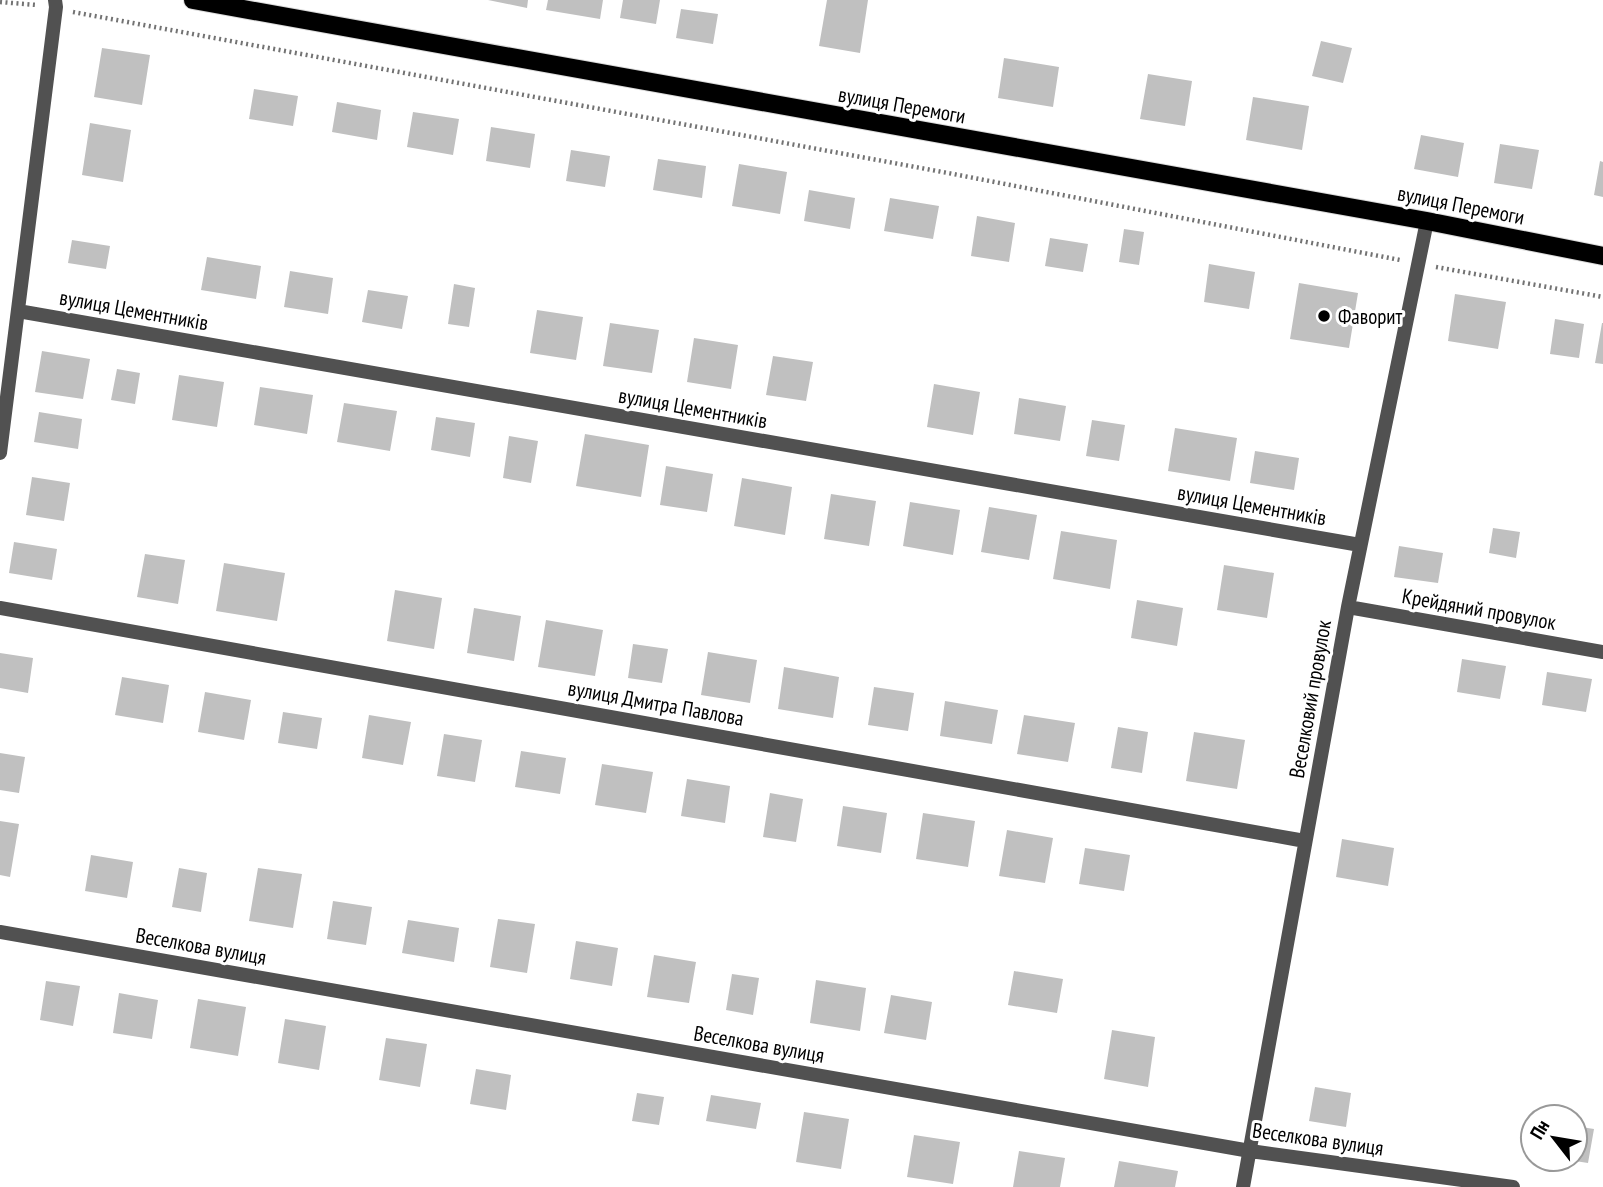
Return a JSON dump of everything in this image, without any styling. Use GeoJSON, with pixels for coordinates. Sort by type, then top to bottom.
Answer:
{"type":"FeatureCollection","features":[{"type":"Feature","properties":{"kind":"main road","name":"вулиця Перемоги"},"geometry":{"type":"LineString","coordinates":[[193,0],[1427,221],[1603,256]]}},
{"type":"Feature","properties":{"kind":"street"},"geometry":{"type":"LineString","coordinates":[[0,453],[55,3]]}},
{"type":"Feature","properties":{"kind":"street","name":"Веселковий провулок"},"geometry":{"type":"LineString","coordinates":[[1243,1187],[1348,607],[1427,221]]}},
{"type":"Feature","properties":{"kind":"street","name":"вулиця Цементників"},"geometry":{"type":"LineString","coordinates":[[18,311],[1360,545]]}},
{"type":"Feature","properties":{"kind":"street","name":"Крейдяний провулок"},"geometry":{"type":"LineString","coordinates":[[1348,607],[1603,652]]}},
{"type":"Feature","properties":{"kind":"street","name":"вулиця Дмитра Павлова"},"geometry":{"type":"LineString","coordinates":[[0,608],[1305,841]]}},
{"type":"Feature","properties":{"kind":"street","name":"Веселкова вулиця"},"geometry":{"type":"LineString","coordinates":[[0,932],[1250,1151],[1513,1187]]}},
{"type":"Feature","properties":{"kind":"path"},"geometry":{"type":"LineString","coordinates":[[0,2],[55,3],[86,15],[296,51],[1603,297]]}},
{"type":"Feature","properties":{"kind":"building"},"geometry":{"type":"Polygon","coordinates":[[[488,0],[528,0],[527,8],[488,0]]]}},
{"type":"Feature","properties":{"kind":"building"},"geometry":{"type":"Polygon","coordinates":[[[548,0],[603,0],[600,19],[546,10],[548,0]]]}},
{"type":"Feature","properties":{"kind":"building"},"geometry":{"type":"Polygon","coordinates":[[[623,0],[660,0],[656,24],[620,18],[623,0]]]}},
{"type":"Feature","properties":{"kind":"building"},"geometry":{"type":"Polygon","coordinates":[[[827,0],[868,0],[860,53],[819,46],[827,0]]]}},
{"type":"Feature","properties":{"kind":"building"},"geometry":{"type":"Polygon","coordinates":[[[681,9],[718,14],[713,44],[676,38],[681,9]]]}},
{"type":"Feature","properties":{"kind":"building"},"geometry":{"type":"Polygon","coordinates":[[[1321,41],[1352,48],[1343,83],[1312,76],[1321,41]]]}},
{"type":"Feature","properties":{"kind":"building"},"geometry":{"type":"Polygon","coordinates":[[[102,48],[150,55],[142,105],[94,97],[102,48]]]}},
{"type":"Feature","properties":{"kind":"building"},"geometry":{"type":"Polygon","coordinates":[[[1004,58],[1059,67],[1053,107],[998,98],[1004,58]]]}},
{"type":"Feature","properties":{"kind":"building"},"geometry":{"type":"Polygon","coordinates":[[[1148,74],[1192,81],[1185,126],[1140,119],[1148,74]]]}},
{"type":"Feature","properties":{"kind":"building"},"geometry":{"type":"Polygon","coordinates":[[[254,89],[298,96],[293,126],[249,119],[254,89]]]}},
{"type":"Feature","properties":{"kind":"building"},"geometry":{"type":"Polygon","coordinates":[[[1253,97],[1309,106],[1302,150],[1246,140],[1253,97]]]}},
{"type":"Feature","properties":{"kind":"building"},"geometry":{"type":"Polygon","coordinates":[[[337,102],[381,110],[377,140],[332,132],[337,102]]]}},
{"type":"Feature","properties":{"kind":"building"},"geometry":{"type":"Polygon","coordinates":[[[413,112],[459,119],[453,155],[407,147],[413,112]]]}},
{"type":"Feature","properties":{"kind":"building"},"geometry":{"type":"Polygon","coordinates":[[[90,123],[131,130],[123,182],[82,175],[90,123]]]}},
{"type":"Feature","properties":{"kind":"building"},"geometry":{"type":"Polygon","coordinates":[[[491,127],[535,134],[530,168],[486,161],[491,127]]]}},
{"type":"Feature","properties":{"kind":"building"},"geometry":{"type":"Polygon","coordinates":[[[1421,135],[1464,143],[1458,177],[1414,169],[1421,135]]]}},
{"type":"Feature","properties":{"kind":"building"},"geometry":{"type":"Polygon","coordinates":[[[1500,144],[1539,150],[1532,189],[1494,183],[1500,144]]]}},
{"type":"Feature","properties":{"kind":"building"},"geometry":{"type":"Polygon","coordinates":[[[571,150],[610,156],[605,187],[566,181],[571,150]]]}},
{"type":"Feature","properties":{"kind":"building"},"geometry":{"type":"Polygon","coordinates":[[[658,159],[706,166],[702,198],[653,190],[658,159]]]}},
{"type":"Feature","properties":{"kind":"building"},"geometry":{"type":"Polygon","coordinates":[[[1600,161],[1603,162],[1603,197],[1594,195],[1600,161]]]}},
{"type":"Feature","properties":{"kind":"building"},"geometry":{"type":"Polygon","coordinates":[[[739,164],[787,172],[780,214],[732,206],[739,164]]]}},
{"type":"Feature","properties":{"kind":"building"},"geometry":{"type":"Polygon","coordinates":[[[809,190],[855,198],[850,229],[804,221],[809,190]]]}},
{"type":"Feature","properties":{"kind":"building"},"geometry":{"type":"Polygon","coordinates":[[[890,198],[939,206],[933,239],[884,231],[890,198]]]}},
{"type":"Feature","properties":{"kind":"building"},"geometry":{"type":"Polygon","coordinates":[[[977,216],[1015,223],[1009,262],[971,256],[977,216]]]}},
{"type":"Feature","properties":{"kind":"building"},"geometry":{"type":"Polygon","coordinates":[[[1124,229],[1144,232],[1139,265],[1119,262],[1124,229]]]}},
{"type":"Feature","properties":{"kind":"building"},"geometry":{"type":"Polygon","coordinates":[[[1050,238],[1088,244],[1083,272],[1045,266],[1050,238]]]}},
{"type":"Feature","properties":{"kind":"building"},"geometry":{"type":"Polygon","coordinates":[[[72,240],[110,246],[106,269],[68,263],[72,240]]]}},
{"type":"Feature","properties":{"kind":"building"},"geometry":{"type":"Polygon","coordinates":[[[207,257],[261,266],[256,299],[201,290],[207,257]]]}},
{"type":"Feature","properties":{"kind":"building"},"geometry":{"type":"Polygon","coordinates":[[[1209,264],[1255,272],[1249,309],[1204,302],[1209,264]]]}},
{"type":"Feature","properties":{"kind":"building"},"geometry":{"type":"Polygon","coordinates":[[[290,271],[333,278],[328,314],[284,307],[290,271]]]}},
{"type":"Feature","properties":{"kind":"building","name":"Фаворит"},"geometry":{"type":"Polygon","coordinates":[[[1299,283],[1358,293],[1349,348],[1290,339],[1299,283]]]}},
{"type":"Feature","properties":{"kind":"building"},"geometry":{"type":"Polygon","coordinates":[[[454,284],[475,288],[469,327],[448,324],[454,284]]]}},
{"type":"Feature","properties":{"kind":"building"},"geometry":{"type":"Polygon","coordinates":[[[368,290],[408,296],[402,329],[362,322],[368,290]]]}},
{"type":"Feature","properties":{"kind":"building"},"geometry":{"type":"Polygon","coordinates":[[[1455,294],[1506,302],[1498,349],[1448,341],[1455,294]]]}},
{"type":"Feature","properties":{"kind":"building"},"geometry":{"type":"Polygon","coordinates":[[[537,310],[583,317],[576,360],[530,353],[537,310]]]}},
{"type":"Feature","properties":{"kind":"building"},"geometry":{"type":"Polygon","coordinates":[[[1555,319],[1584,324],[1579,358],[1550,354],[1555,319]]]}},
{"type":"Feature","properties":{"kind":"building"},"geometry":{"type":"Polygon","coordinates":[[[610,323],[659,330],[652,373],[603,366],[610,323]]]}},
{"type":"Feature","properties":{"kind":"building"},"geometry":{"type":"Polygon","coordinates":[[[1603,323],[1603,364],[1595,363],[1603,323]]]}},
{"type":"Feature","properties":{"kind":"building"},"geometry":{"type":"Polygon","coordinates":[[[694,338],[738,345],[731,389],[687,382],[694,338]]]}},
{"type":"Feature","properties":{"kind":"building"},"geometry":{"type":"Polygon","coordinates":[[[42,351],[90,359],[83,399],[35,392],[42,351]]]}},
{"type":"Feature","properties":{"kind":"building"},"geometry":{"type":"Polygon","coordinates":[[[773,356],[813,362],[806,401],[766,395],[773,356]]]}},
{"type":"Feature","properties":{"kind":"building"},"geometry":{"type":"Polygon","coordinates":[[[117,369],[140,373],[135,404],[111,400],[117,369]]]}},
{"type":"Feature","properties":{"kind":"building"},"geometry":{"type":"Polygon","coordinates":[[[179,375],[224,382],[217,427],[172,420],[179,375]]]}},
{"type":"Feature","properties":{"kind":"building"},"geometry":{"type":"Polygon","coordinates":[[[934,384],[980,392],[973,435],[927,427],[934,384]]]}},
{"type":"Feature","properties":{"kind":"building"},"geometry":{"type":"Polygon","coordinates":[[[260,387],[313,395],[307,434],[254,425],[260,387]]]}},
{"type":"Feature","properties":{"kind":"building"},"geometry":{"type":"Polygon","coordinates":[[[1019,398],[1066,406],[1060,441],[1014,434],[1019,398]]]}},
{"type":"Feature","properties":{"kind":"building"},"geometry":{"type":"Polygon","coordinates":[[[344,403],[397,411],[390,451],[337,442],[344,403]]]}},
{"type":"Feature","properties":{"kind":"building"},"geometry":{"type":"Polygon","coordinates":[[[39,412],[82,419],[78,449],[34,442],[39,412]]]}},
{"type":"Feature","properties":{"kind":"building"},"geometry":{"type":"Polygon","coordinates":[[[436,417],[475,423],[470,457],[431,450],[436,417]]]}},
{"type":"Feature","properties":{"kind":"building"},"geometry":{"type":"Polygon","coordinates":[[[1092,420],[1125,425],[1119,461],[1086,456],[1092,420]]]}},
{"type":"Feature","properties":{"kind":"building"},"geometry":{"type":"Polygon","coordinates":[[[1175,428],[1237,438],[1230,481],[1168,471],[1175,428]]]}},
{"type":"Feature","properties":{"kind":"building"},"geometry":{"type":"Polygon","coordinates":[[[585,434],[649,445],[641,497],[576,486],[585,434]]]}},
{"type":"Feature","properties":{"kind":"building"},"geometry":{"type":"Polygon","coordinates":[[[509,436],[538,441],[531,483],[503,478],[509,436]]]}},
{"type":"Feature","properties":{"kind":"building"},"geometry":{"type":"Polygon","coordinates":[[[1255,451],[1299,458],[1294,490],[1250,483],[1255,451]]]}},
{"type":"Feature","properties":{"kind":"building"},"geometry":{"type":"Polygon","coordinates":[[[666,466],[713,474],[707,512],[660,505],[666,466]]]}},
{"type":"Feature","properties":{"kind":"building"},"geometry":{"type":"Polygon","coordinates":[[[32,477],[70,483],[64,521],[26,515],[32,477]]]}},
{"type":"Feature","properties":{"kind":"building"},"geometry":{"type":"Polygon","coordinates":[[[742,478],[792,487],[785,535],[734,526],[742,478]]]}},
{"type":"Feature","properties":{"kind":"building"},"geometry":{"type":"Polygon","coordinates":[[[831,494],[876,501],[869,546],[824,539],[831,494]]]}},
{"type":"Feature","properties":{"kind":"building"},"geometry":{"type":"Polygon","coordinates":[[[910,502],[960,510],[953,555],[903,546],[910,502]]]}},
{"type":"Feature","properties":{"kind":"building"},"geometry":{"type":"Polygon","coordinates":[[[989,507],[1037,515],[1029,560],[981,552],[989,507]]]}},
{"type":"Feature","properties":{"kind":"building"},"geometry":{"type":"Polygon","coordinates":[[[1493,528],[1520,532],[1516,558],[1489,553],[1493,528]]]}},
{"type":"Feature","properties":{"kind":"building"},"geometry":{"type":"Polygon","coordinates":[[[1061,531],[1117,540],[1110,589],[1053,579],[1061,531]]]}},
{"type":"Feature","properties":{"kind":"building"},"geometry":{"type":"Polygon","coordinates":[[[14,542],[57,549],[52,580],[9,573],[14,542]]]}},
{"type":"Feature","properties":{"kind":"building"},"geometry":{"type":"Polygon","coordinates":[[[1399,546],[1443,553],[1438,583],[1394,577],[1399,546]]]}},
{"type":"Feature","properties":{"kind":"building"},"geometry":{"type":"Polygon","coordinates":[[[145,554],[185,560],[178,604],[137,597],[145,554]]]}},
{"type":"Feature","properties":{"kind":"building"},"geometry":{"type":"Polygon","coordinates":[[[224,563],[285,573],[277,621],[216,611],[224,563]]]}},
{"type":"Feature","properties":{"kind":"building"},"geometry":{"type":"Polygon","coordinates":[[[1224,565],[1274,573],[1267,618],[1217,610],[1224,565]]]}},
{"type":"Feature","properties":{"kind":"building"},"geometry":{"type":"Polygon","coordinates":[[[395,590],[442,598],[434,649],[387,641],[395,590]]]}},
{"type":"Feature","properties":{"kind":"building"},"geometry":{"type":"Polygon","coordinates":[[[1137,600],[1183,608],[1177,646],[1131,638],[1137,600]]]}},
{"type":"Feature","properties":{"kind":"building"},"geometry":{"type":"Polygon","coordinates":[[[474,608],[521,616],[514,661],[467,653],[474,608]]]}},
{"type":"Feature","properties":{"kind":"building"},"geometry":{"type":"Polygon","coordinates":[[[546,620],[603,630],[595,676],[538,667],[546,620]]]}},
{"type":"Feature","properties":{"kind":"building"},"geometry":{"type":"Polygon","coordinates":[[[633,644],[668,649],[662,683],[628,678],[633,644]]]}},
{"type":"Feature","properties":{"kind":"building"},"geometry":{"type":"Polygon","coordinates":[[[708,652],[757,660],[750,703],[701,695],[708,652]]]}},
{"type":"Feature","properties":{"kind":"building"},"geometry":{"type":"Polygon","coordinates":[[[0,653],[33,658],[28,693],[0,688],[0,653]]]}},
{"type":"Feature","properties":{"kind":"building"},"geometry":{"type":"Polygon","coordinates":[[[1462,659],[1506,666],[1500,699],[1457,692],[1462,659]]]}},
{"type":"Feature","properties":{"kind":"building"},"geometry":{"type":"Polygon","coordinates":[[[784,667],[839,677],[833,718],[778,709],[784,667]]]}},
{"type":"Feature","properties":{"kind":"building"},"geometry":{"type":"Polygon","coordinates":[[[1547,672],[1592,679],[1586,712],[1542,705],[1547,672]]]}},
{"type":"Feature","properties":{"kind":"building"},"geometry":{"type":"Polygon","coordinates":[[[122,677],[169,685],[163,723],[115,715],[122,677]]]}},
{"type":"Feature","properties":{"kind":"building"},"geometry":{"type":"Polygon","coordinates":[[[874,687],[914,693],[908,731],[868,725],[874,687]]]}},
{"type":"Feature","properties":{"kind":"building"},"geometry":{"type":"Polygon","coordinates":[[[205,692],[251,700],[244,740],[198,732],[205,692]]]}},
{"type":"Feature","properties":{"kind":"building"},"geometry":{"type":"Polygon","coordinates":[[[945,701],[998,710],[992,744],[940,736],[945,701]]]}},
{"type":"Feature","properties":{"kind":"building"},"geometry":{"type":"Polygon","coordinates":[[[283,712],[322,718],[317,749],[278,743],[283,712]]]}},
{"type":"Feature","properties":{"kind":"building"},"geometry":{"type":"Polygon","coordinates":[[[369,715],[411,722],[403,765],[362,758],[369,715]]]}},
{"type":"Feature","properties":{"kind":"building"},"geometry":{"type":"Polygon","coordinates":[[[1024,715],[1075,723],[1068,762],[1017,754],[1024,715]]]}},
{"type":"Feature","properties":{"kind":"building"},"geometry":{"type":"Polygon","coordinates":[[[1118,727],[1148,732],[1142,773],[1111,768],[1118,727]]]}},
{"type":"Feature","properties":{"kind":"building"},"geometry":{"type":"Polygon","coordinates":[[[1194,732],[1245,740],[1237,789],[1186,781],[1194,732]]]}},
{"type":"Feature","properties":{"kind":"building"},"geometry":{"type":"Polygon","coordinates":[[[444,734],[482,740],[475,782],[437,776],[444,734]]]}},
{"type":"Feature","properties":{"kind":"building"},"geometry":{"type":"Polygon","coordinates":[[[521,751],[566,758],[560,794],[515,787],[521,751]]]}},
{"type":"Feature","properties":{"kind":"building"},"geometry":{"type":"Polygon","coordinates":[[[0,753],[25,757],[19,793],[0,790],[0,753]]]}},
{"type":"Feature","properties":{"kind":"building"},"geometry":{"type":"Polygon","coordinates":[[[602,764],[653,772],[646,813],[595,805],[602,764]]]}},
{"type":"Feature","properties":{"kind":"building"},"geometry":{"type":"Polygon","coordinates":[[[687,779],[730,786],[725,823],[681,816],[687,779]]]}},
{"type":"Feature","properties":{"kind":"building"},"geometry":{"type":"Polygon","coordinates":[[[770,793],[803,799],[796,842],[763,837],[770,793]]]}},
{"type":"Feature","properties":{"kind":"building"},"geometry":{"type":"Polygon","coordinates":[[[843,806],[887,813],[881,853],[837,846],[843,806]]]}},
{"type":"Feature","properties":{"kind":"building"},"geometry":{"type":"Polygon","coordinates":[[[923,813],[975,821],[968,867],[916,859],[923,813]]]}},
{"type":"Feature","properties":{"kind":"building"},"geometry":{"type":"Polygon","coordinates":[[[0,821],[19,824],[10,877],[0,875],[0,821]]]}},
{"type":"Feature","properties":{"kind":"building"},"geometry":{"type":"Polygon","coordinates":[[[1007,830],[1053,838],[1045,883],[999,876],[1007,830]]]}},
{"type":"Feature","properties":{"kind":"building"},"geometry":{"type":"Polygon","coordinates":[[[1342,839],[1394,848],[1388,886],[1336,877],[1342,839]]]}},
{"type":"Feature","properties":{"kind":"building"},"geometry":{"type":"Polygon","coordinates":[[[1085,848],[1130,855],[1124,891],[1079,884],[1085,848]]]}},
{"type":"Feature","properties":{"kind":"building"},"geometry":{"type":"Polygon","coordinates":[[[91,855],[133,862],[127,898],[85,891],[91,855]]]}},
{"type":"Feature","properties":{"kind":"building"},"geometry":{"type":"Polygon","coordinates":[[[179,868],[207,873],[201,912],[172,907],[179,868]]]}},
{"type":"Feature","properties":{"kind":"building"},"geometry":{"type":"Polygon","coordinates":[[[258,868],[302,874],[293,928],[249,921],[258,868]]]}},
{"type":"Feature","properties":{"kind":"building"},"geometry":{"type":"Polygon","coordinates":[[[333,901],[372,907],[366,945],[327,939],[333,901]]]}},
{"type":"Feature","properties":{"kind":"building"},"geometry":{"type":"Polygon","coordinates":[[[498,919],[535,924],[527,973],[490,967],[498,919]]]}},
{"type":"Feature","properties":{"kind":"building"},"geometry":{"type":"Polygon","coordinates":[[[408,920],[459,928],[454,962],[402,953],[408,920]]]}},
{"type":"Feature","properties":{"kind":"building"},"geometry":{"type":"Polygon","coordinates":[[[576,941],[618,948],[612,986],[570,979],[576,941]]]}},
{"type":"Feature","properties":{"kind":"building"},"geometry":{"type":"Polygon","coordinates":[[[654,955],[696,962],[689,1003],[647,997],[654,955]]]}},
{"type":"Feature","properties":{"kind":"building"},"geometry":{"type":"Polygon","coordinates":[[[1014,971],[1063,979],[1057,1013],[1008,1005],[1014,971]]]}},
{"type":"Feature","properties":{"kind":"building"},"geometry":{"type":"Polygon","coordinates":[[[732,974],[759,978],[753,1015],[726,1010],[732,974]]]}},
{"type":"Feature","properties":{"kind":"building"},"geometry":{"type":"Polygon","coordinates":[[[816,980],[866,988],[860,1031],[810,1023],[816,980]]]}},
{"type":"Feature","properties":{"kind":"building"},"geometry":{"type":"Polygon","coordinates":[[[46,981],[80,986],[73,1026],[40,1020],[46,981]]]}},
{"type":"Feature","properties":{"kind":"building"},"geometry":{"type":"Polygon","coordinates":[[[119,993],[158,1000],[152,1039],[113,1033],[119,993]]]}},
{"type":"Feature","properties":{"kind":"building"},"geometry":{"type":"Polygon","coordinates":[[[891,995],[932,1002],[926,1040],[884,1033],[891,995]]]}},
{"type":"Feature","properties":{"kind":"building"},"geometry":{"type":"Polygon","coordinates":[[[198,999],[246,1007],[238,1056],[190,1048],[198,999]]]}},
{"type":"Feature","properties":{"kind":"building"},"geometry":{"type":"Polygon","coordinates":[[[285,1019],[326,1026],[319,1070],[278,1063],[285,1019]]]}},
{"type":"Feature","properties":{"kind":"building"},"geometry":{"type":"Polygon","coordinates":[[[1112,1030],[1155,1037],[1148,1087],[1104,1079],[1112,1030]]]}},
{"type":"Feature","properties":{"kind":"building"},"geometry":{"type":"Polygon","coordinates":[[[386,1038],[427,1044],[420,1087],[379,1080],[386,1038]]]}},
{"type":"Feature","properties":{"kind":"building"},"geometry":{"type":"Polygon","coordinates":[[[476,1069],[511,1075],[506,1110],[470,1104],[476,1069]]]}},
{"type":"Feature","properties":{"kind":"building"},"geometry":{"type":"Polygon","coordinates":[[[1315,1087],[1351,1093],[1346,1127],[1309,1121],[1315,1087]]]}},
{"type":"Feature","properties":{"kind":"building"},"geometry":{"type":"Polygon","coordinates":[[[637,1093],[664,1097],[659,1125],[632,1121],[637,1093]]]}},
{"type":"Feature","properties":{"kind":"building"},"geometry":{"type":"Polygon","coordinates":[[[711,1095],[761,1103],[756,1129],[706,1121],[711,1095]]]}},
{"type":"Feature","properties":{"kind":"building"},"geometry":{"type":"Polygon","coordinates":[[[804,1112],[849,1119],[841,1169],[796,1162],[804,1112]]]}},
{"type":"Feature","properties":{"kind":"building"},"geometry":{"type":"Polygon","coordinates":[[[1589,1128],[1594,1129],[1589,1157],[1589,1128]]]}},
{"type":"Feature","properties":{"kind":"building"},"geometry":{"type":"Polygon","coordinates":[[[914,1135],[960,1142],[953,1184],[907,1177],[914,1135]]]}},
{"type":"Feature","properties":{"kind":"building"},"geometry":{"type":"Polygon","coordinates":[[[1019,1151],[1065,1158],[1060,1187],[1013,1187],[1019,1151]]]}},
{"type":"Feature","properties":{"kind":"building"},"geometry":{"type":"Polygon","coordinates":[[[1119,1161],[1178,1171],[1175,1187],[1114,1187],[1119,1161]]]}},
{"type":"Feature","properties":{"kind":"place","name":"Фаворит"},"geometry":{"type":"Point","coordinates":[1324,316]}}]}
